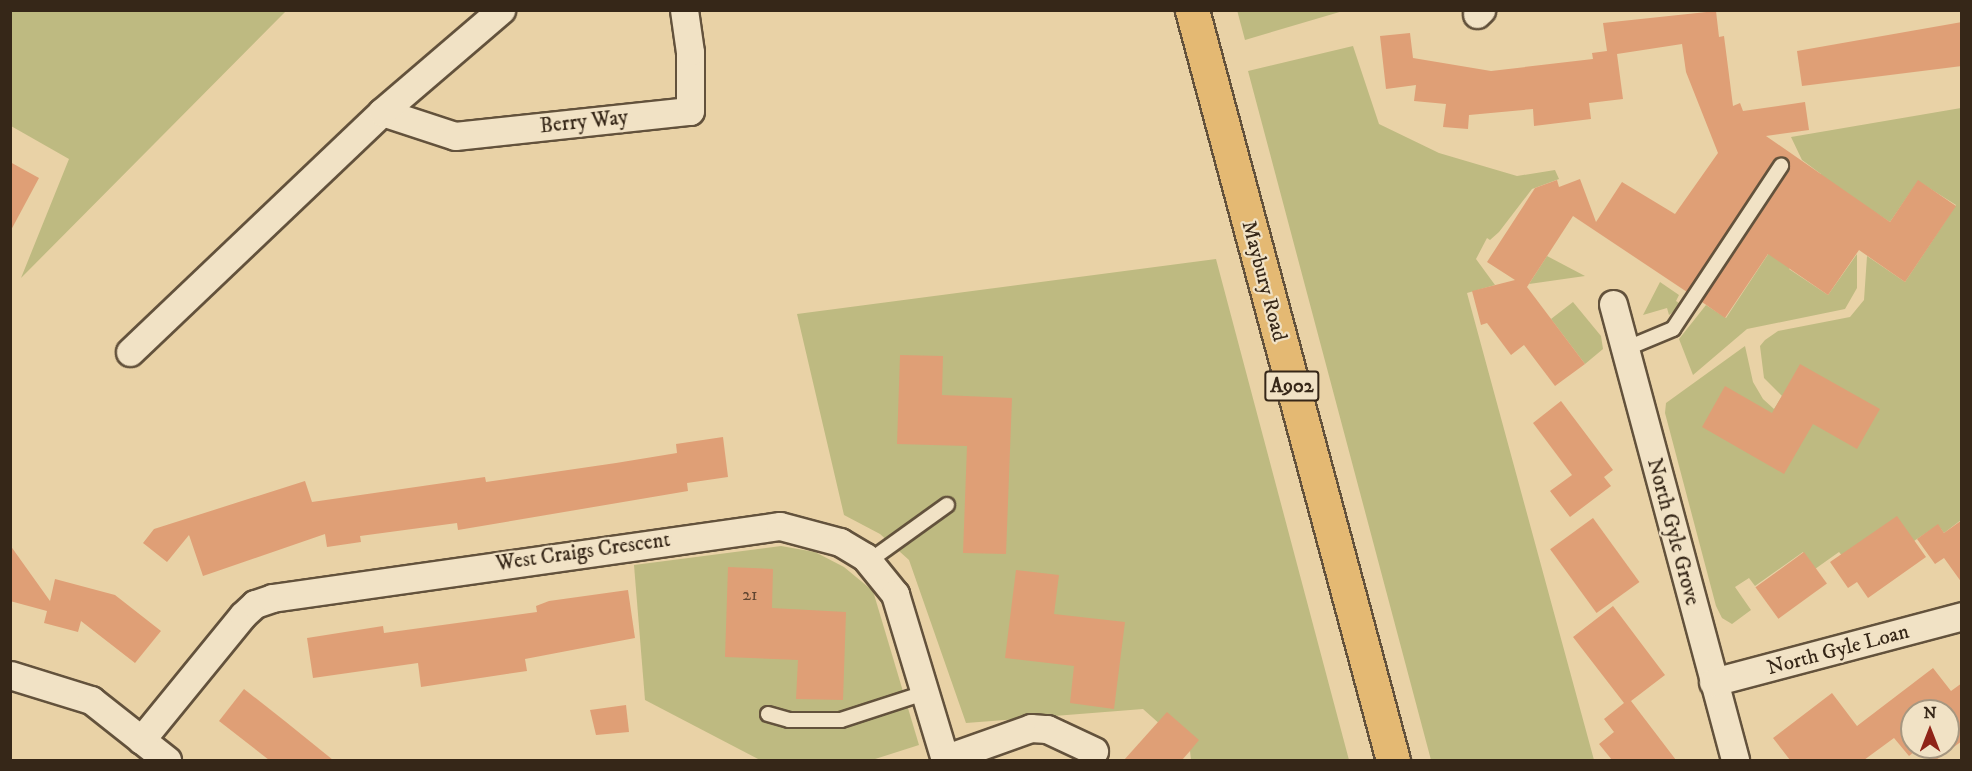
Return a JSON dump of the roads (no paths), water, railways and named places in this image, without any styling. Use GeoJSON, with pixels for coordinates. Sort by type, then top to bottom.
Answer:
{"type":"FeatureCollection","features":[{"type":"Feature","properties":{"kind":"main road","name":"Maybury Road"},"geometry":{"type":"LineString","coordinates":[[1192,10],[1393,760]]}},
{"type":"Feature","properties":{"kind":"street"},"geometry":{"type":"LineString","coordinates":[[130,351],[382,112],[501,10]]}},
{"type":"Feature","properties":{"kind":"street","name":"Berry Way"},"geometry":{"type":"LineString","coordinates":[[382,112],[455,136],[690,111],[690,52],[684,10]]}},
{"type":"Feature","properties":{"kind":"street","name":"North Gyle Grove"},"geometry":{"type":"LineString","coordinates":[[1613,304],[1735,760]]}},
{"type":"Feature","properties":{"kind":"street","name":"West Craigs Crescent"},"geometry":{"type":"LineString","coordinates":[[141,740],[243,615],[255,604],[272,598],[780,526],[840,542],[869,561],[895,594],[944,760],[1031,728],[1047,729],[1094,751]]}},
{"type":"Feature","properties":{"kind":"street","name":"North Gyle Loan"},"geometry":{"type":"LineString","coordinates":[[1713,682],[1962,616]]}},
{"type":"Feature","properties":{"kind":"street"},"geometry":{"type":"LineString","coordinates":[[10,675],[68,690],[90,700],[167,760]]}},
{"type":"Feature","properties":{"kind":"lane"},"geometry":{"type":"LineString","coordinates":[[1625,349],[1673,329],[1781,166]]}},
{"type":"Feature","properties":{"kind":"lane"},"geometry":{"type":"LineString","coordinates":[[869,561],[947,505]]}},
{"type":"Feature","properties":{"kind":"lane"},"geometry":{"type":"LineString","coordinates":[[768,714],[789,720],[841,720],[924,693]]}}]}
